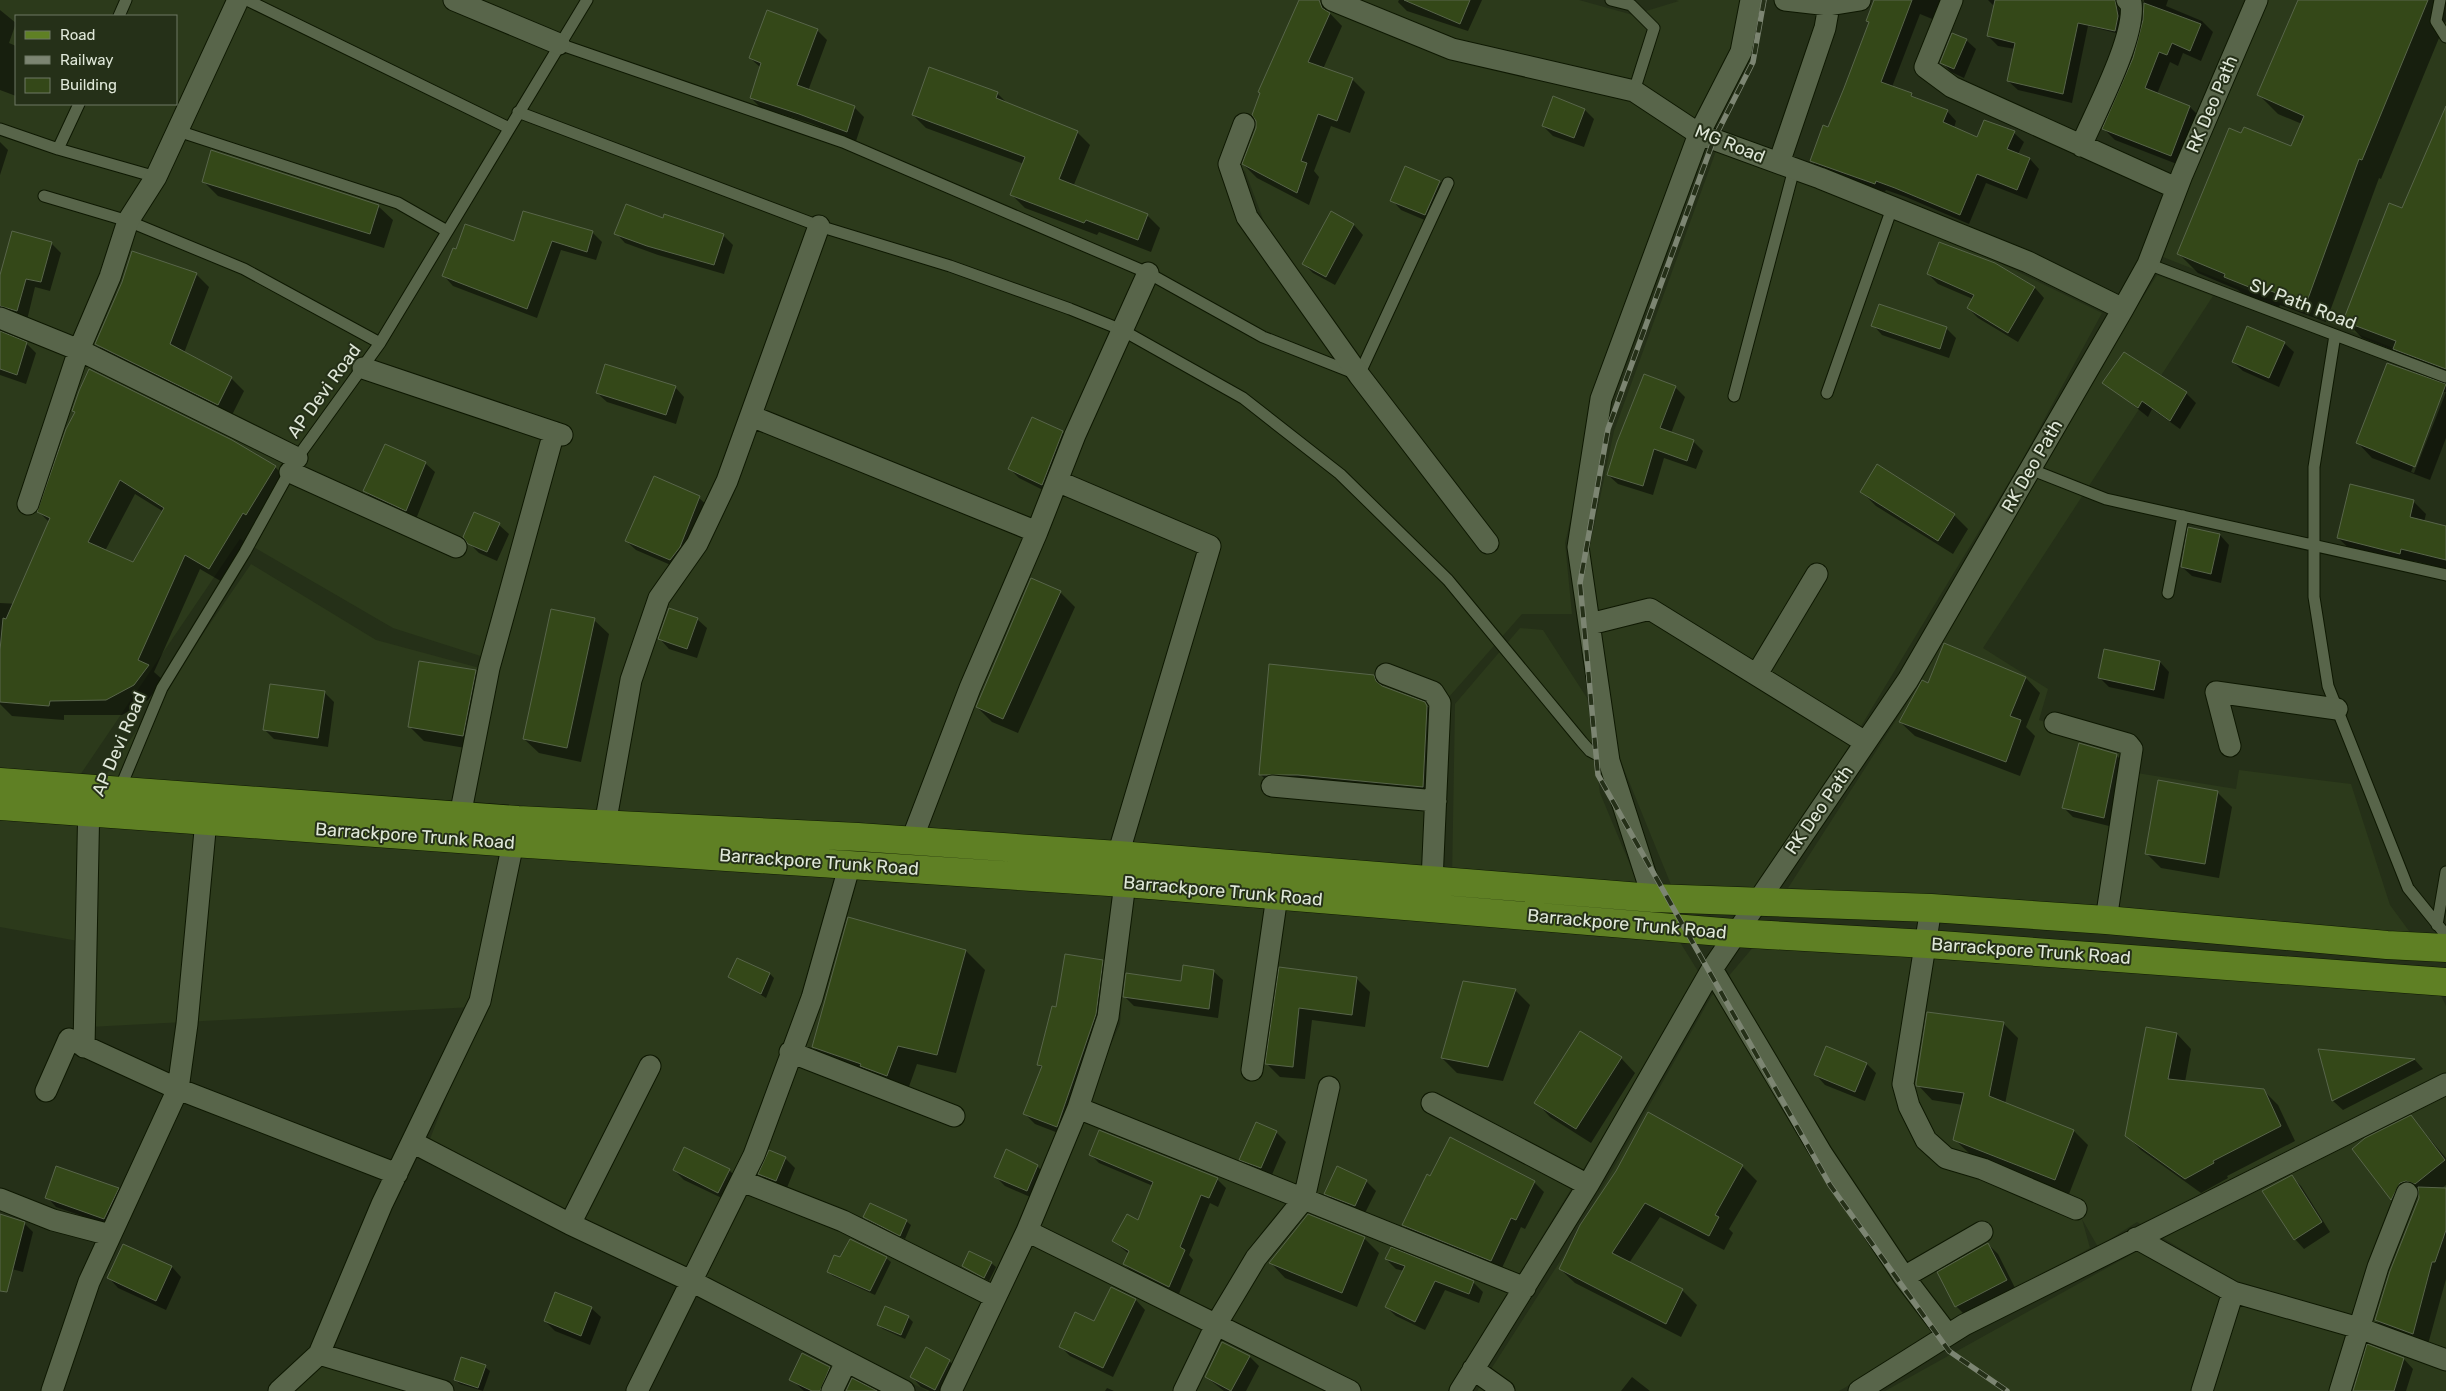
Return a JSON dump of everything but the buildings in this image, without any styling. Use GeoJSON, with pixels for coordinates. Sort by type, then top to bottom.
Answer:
{"type":"FeatureCollection","features":[{"type":"Feature","properties":{"kind":"main road","name":"Barrackpore Trunk Road"},"geometry":{"type":"LineString","coordinates":[[0,782],[206,820],[513,843],[1125,883],[1734,933],[1927,944],[2446,982]]}},
{"type":"Feature","properties":{"kind":"main road","name":"Barrackpore Trunk Road"},"geometry":{"type":"LineString","coordinates":[[0,806],[102,800],[460,816],[1118,854],[1653,898],[1931,908],[2106,920],[2387,945],[2441,936]]}},
{"type":"Feature","properties":{"kind":"street"},"geometry":{"type":"LineString","coordinates":[[28,504],[79,350],[110,277],[128,221],[156,177],[238,0]]}},
{"type":"Feature","properties":{"kind":"street"},"geometry":{"type":"LineString","coordinates":[[454,0],[560,44]]}},
{"type":"Feature","properties":{"kind":"street","name":"MG Road"},"geometry":{"type":"LineString","coordinates":[[1332,0],[1452,49],[1634,91],[1699,134],[1787,166],[2028,262],[2123,309]]}},
{"type":"Feature","properties":{"kind":"street"},"geometry":{"type":"LineString","coordinates":[[1653,898],[1609,761],[1578,547],[1601,399],[1699,134],[1741,52],[1751,0]]}},
{"type":"Feature","properties":{"kind":"street"},"geometry":{"type":"LineString","coordinates":[[1785,0],[1830,3],[1860,0]]}},
{"type":"Feature","properties":{"kind":"street"},"geometry":{"type":"LineString","coordinates":[[1952,0],[1925,66],[1952,87],[2176,188]]}},
{"type":"Feature","properties":{"kind":"street"},"geometry":{"type":"LineString","coordinates":[[2080,146],[2126,41],[2132,9],[2131,3],[2127,0]]}},
{"type":"Feature","properties":{"kind":"street","name":"RK Deo Path"},"geometry":{"type":"LineString","coordinates":[[1460,1391],[1588,1185],[1734,933],[1908,680],[2123,309],[2148,264],[2176,188],[2256,0]]}},
{"type":"Feature","properties":{"kind":"street"},"geometry":{"type":"LineString","coordinates":[[1787,166],[1830,3]]}},
{"type":"Feature","properties":{"kind":"street"},"geometry":{"type":"LineString","coordinates":[[1244,124],[1229,164],[1247,218],[1359,374],[1488,543]]}},
{"type":"Feature","properties":{"kind":"street"},"geometry":{"type":"LineString","coordinates":[[605,825],[631,680],[659,598],[697,544],[727,482],[819,226]]}},
{"type":"Feature","properties":{"kind":"street"},"geometry":{"type":"LineString","coordinates":[[911,842],[970,688],[1037,532],[1075,435],[1148,272]]}},
{"type":"Feature","properties":{"kind":"street"},"geometry":{"type":"LineString","coordinates":[[0,318],[79,350],[293,465],[456,548]]}},
{"type":"Feature","properties":{"kind":"street"},"geometry":{"type":"LineString","coordinates":[[363,368],[558,434],[489,668],[460,816]]}},
{"type":"Feature","properties":{"kind":"street"},"geometry":{"type":"LineString","coordinates":[[751,416],[1037,532]]}},
{"type":"Feature","properties":{"kind":"street"},"geometry":{"type":"LineString","coordinates":[[1057,481],[1210,546],[1118,854]]}},
{"type":"Feature","properties":{"kind":"street"},"geometry":{"type":"LineString","coordinates":[[1757,674],[1817,574]]}},
{"type":"Feature","properties":{"kind":"street"},"geometry":{"type":"LineString","coordinates":[[1590,624],[1650,609],[1866,742]]}},
{"type":"Feature","properties":{"kind":"street"},"geometry":{"type":"LineString","coordinates":[[1386,674],[1433,692],[1440,703],[1432,881]]}},
{"type":"Feature","properties":{"kind":"street"},"geometry":{"type":"LineString","coordinates":[[2230,746],[2216,692],[2337,709]]}},
{"type":"Feature","properties":{"kind":"street"},"geometry":{"type":"LineString","coordinates":[[2055,723],[2128,744],[2132,749],[2106,920]]}},
{"type":"Feature","properties":{"kind":"street"},"geometry":{"type":"LineString","coordinates":[[1272,786],[1436,801]]}},
{"type":"Feature","properties":{"kind":"street"},"geometry":{"type":"LineString","coordinates":[[84,1046],[102,800]]}},
{"type":"Feature","properties":{"kind":"street"},"geometry":{"type":"LineString","coordinates":[[52,1391],[89,1282],[178,1089],[187,1024],[206,820]]}},
{"type":"Feature","properties":{"kind":"street"},"geometry":{"type":"LineString","coordinates":[[279,1391],[319,1354],[382,1204],[480,1001],[513,843]]}},
{"type":"Feature","properties":{"kind":"street"},"geometry":{"type":"LineString","coordinates":[[638,1391],[754,1155],[790,1052],[812,998],[850,864]]}},
{"type":"Feature","properties":{"kind":"street"},"geometry":{"type":"LineString","coordinates":[[951,1391],[1027,1231],[1078,1108],[1108,1018],[1125,883]]}},
{"type":"Feature","properties":{"kind":"street"},"geometry":{"type":"LineString","coordinates":[[1252,1070],[1277,896]]}},
{"type":"Feature","properties":{"kind":"street"},"geometry":{"type":"LineString","coordinates":[[1931,908],[1927,944],[1903,1084],[1909,1106],[1926,1140],[1946,1158],[1983,1169],[2076,1209]]}},
{"type":"Feature","properties":{"kind":"street"},"geometry":{"type":"LineString","coordinates":[[1712,968],[1822,1154],[1904,1277],[1948,1335]]}},
{"type":"Feature","properties":{"kind":"street"},"geometry":{"type":"LineString","coordinates":[[46,1092],[69,1039],[178,1089],[397,1174]]}},
{"type":"Feature","properties":{"kind":"street"},"geometry":{"type":"LineString","coordinates":[[790,1052],[954,1116]]}},
{"type":"Feature","properties":{"kind":"street"},"geometry":{"type":"LineString","coordinates":[[570,1224],[650,1066]]}},
{"type":"Feature","properties":{"kind":"street"},"geometry":{"type":"LineString","coordinates":[[1859,1391],[1948,1335],[2136,1238],[2446,1084]]}},
{"type":"Feature","properties":{"kind":"street"},"geometry":{"type":"LineString","coordinates":[[1184,1391],[1217,1323],[1256,1258],[1304,1199],[1329,1087]]}},
{"type":"Feature","properties":{"kind":"street"},"geometry":{"type":"LineString","coordinates":[[1432,1103],[1588,1185]]}},
{"type":"Feature","properties":{"kind":"street"},"geometry":{"type":"LineString","coordinates":[[1078,1108],[1525,1288]]}},
{"type":"Feature","properties":{"kind":"street"},"geometry":{"type":"LineString","coordinates":[[412,1142],[570,1224],[693,1282],[904,1391]]}},
{"type":"Feature","properties":{"kind":"street"},"geometry":{"type":"LineString","coordinates":[[742,1181],[844,1221],[996,1297]]}},
{"type":"Feature","properties":{"kind":"street"},"geometry":{"type":"LineString","coordinates":[[2340,1391],[2378,1267],[2407,1193]]}},
{"type":"Feature","properties":{"kind":"street"},"geometry":{"type":"LineString","coordinates":[[0,1199],[53,1220],[110,1235]]}},
{"type":"Feature","properties":{"kind":"street"},"geometry":{"type":"LineString","coordinates":[[1027,1231],[1217,1323],[1350,1391]]}},
{"type":"Feature","properties":{"kind":"street"},"geometry":{"type":"LineString","coordinates":[[1904,1277],[1982,1232]]}},
{"type":"Feature","properties":{"kind":"street"},"geometry":{"type":"LineString","coordinates":[[2136,1238],[2233,1292],[2359,1328],[2446,1360]]}},
{"type":"Feature","properties":{"kind":"street"},"geometry":{"type":"LineString","coordinates":[[2202,1391],[2233,1292]]}},
{"type":"Feature","properties":{"kind":"street"},"geometry":{"type":"LineString","coordinates":[[319,1354],[443,1391]]}},
{"type":"Feature","properties":{"kind":"street"},"geometry":{"type":"LineString","coordinates":[[832,1391],[846,1362]]}},
{"type":"Feature","properties":{"kind":"street"},"geometry":{"type":"LineString","coordinates":[[1473,1370],[1504,1391]]}},
{"type":"Feature","properties":{"kind":"lane"},"geometry":{"type":"LineString","coordinates":[[119,15],[126,0]]}},
{"type":"Feature","properties":{"kind":"lane"},"geometry":{"type":"LineString","coordinates":[[247,0],[509,128]]}},
{"type":"Feature","properties":{"kind":"lane","name":"AP Devi Road"},"geometry":{"type":"LineString","coordinates":[[102,800],[162,688],[245,552],[293,465],[380,343],[587,0]]}},
{"type":"Feature","properties":{"kind":"lane"},"geometry":{"type":"LineString","coordinates":[[1611,0],[1632,5],[1654,28],[1634,91]]}},
{"type":"Feature","properties":{"kind":"lane"},"geometry":{"type":"LineString","coordinates":[[2440,0],[2436,22],[2446,37]]}},
{"type":"Feature","properties":{"kind":"lane"},"geometry":{"type":"LineString","coordinates":[[560,44],[843,142],[1148,272],[1263,337],[1359,374],[1448,183]]}},
{"type":"Feature","properties":{"kind":"lane"},"geometry":{"type":"LineString","coordinates":[[58,149],[78,105]]}},
{"type":"Feature","properties":{"kind":"lane"},"geometry":{"type":"LineString","coordinates":[[518,112],[819,226],[950,266],[1070,309],[1122,330],[1243,398],[1340,474],[1448,580],[1590,751],[1609,761]]}},
{"type":"Feature","properties":{"kind":"lane"},"geometry":{"type":"LineString","coordinates":[[0,129],[58,149],[156,177]]}},
{"type":"Feature","properties":{"kind":"lane"},"geometry":{"type":"LineString","coordinates":[[178,132],[398,203],[447,231]]}},
{"type":"Feature","properties":{"kind":"lane"},"geometry":{"type":"LineString","coordinates":[[1734,396],[1787,166]]}},
{"type":"Feature","properties":{"kind":"lane"},"geometry":{"type":"LineString","coordinates":[[44,196],[128,221],[244,269],[380,343]]}},
{"type":"Feature","properties":{"kind":"lane"},"geometry":{"type":"LineString","coordinates":[[1827,393],[1892,208]]}},
{"type":"Feature","properties":{"kind":"lane","name":"SV Path Road"},"geometry":{"type":"LineString","coordinates":[[2148,264],[2446,377]]}},
{"type":"Feature","properties":{"kind":"lane"},"geometry":{"type":"LineString","coordinates":[[2334,335],[2314,467],[2314,597],[2328,686],[2408,888],[2441,936]]}},
{"type":"Feature","properties":{"kind":"lane"},"geometry":{"type":"LineString","coordinates":[[2030,469],[2106,499],[2446,575]]}},
{"type":"Feature","properties":{"kind":"lane"},"geometry":{"type":"LineString","coordinates":[[2168,593],[2183,516]]}},
{"type":"Feature","properties":{"kind":"lane"},"geometry":{"type":"LineString","coordinates":[[2441,936],[2446,872]]}},
{"type":"Feature","properties":{"kind":"lane"},"geometry":{"type":"LineString","coordinates":[[2441,936],[2446,935]]}},
{"type":"Feature","properties":{"kind":"shaded area"},"geometry":{"type":"Polygon","coordinates":[[[0,0],[1579,0],[1633,15],[1679,1],[1676,0],[1743,0],[1735,50],[1686,137],[1612,339],[1565,543],[1572,614],[1522,614],[1441,706],[1433,873],[467,806],[490,659],[393,628],[240,539],[78,778],[0,773],[0,0]],[[1218,161],[1242,223],[1266,227],[1245,171],[1218,161]]]}},
{"type":"Feature","properties":{"kind":"shaded area"},"geometry":{"type":"Polygon","coordinates":[[[2268,0],[2446,0],[2446,369],[2158,255],[2268,0]]]}},
{"type":"Feature","properties":{"kind":"shaded area"},"geometry":{"type":"Polygon","coordinates":[[[1716,151],[1802,180],[1957,242],[2102,313],[2021,462],[1754,903],[1676,897],[1617,752],[1587,560],[1614,431],[1716,151]]]}},
{"type":"Feature","properties":{"kind":"shaded area"},"geometry":{"type":"Polygon","coordinates":[[[2157,275],[2213,296],[1983,648],[2048,689],[2039,720],[2128,748],[2137,773],[2236,789],[2239,770],[2351,784],[2390,905],[2420,946],[1779,902],[1907,703],[2116,340],[2157,275]]]}},
{"type":"Feature","properties":{"kind":"shaded area"},"geometry":{"type":"Polygon","coordinates":[[[251,564],[376,640],[487,670],[458,824],[510,831],[473,1007],[89,1027],[102,781],[251,564]]]}},
{"type":"Feature","properties":{"kind":"shaded area"},"geometry":{"type":"Polygon","coordinates":[[[1520,628],[1543,630],[1587,698],[1600,793],[1641,891],[1452,880],[1455,704],[1520,628]]]}},
{"type":"Feature","properties":{"kind":"shaded area"},"geometry":{"type":"Polygon","coordinates":[[[0,792],[81,796],[78,941],[0,927],[0,792]]]}},
{"type":"Feature","properties":{"kind":"shaded area"},"geometry":{"type":"Polygon","coordinates":[[[524,833],[846,848],[813,970],[760,1128],[691,1271],[428,1144],[494,974],[524,833]]]}},
{"type":"Feature","properties":{"kind":"shaded area"},"geometry":{"type":"Polygon","coordinates":[[[864,852],[1117,874],[1103,1021],[1071,1100],[945,1391],[927,1391],[704,1279],[785,1091],[864,852]]]}},
{"type":"Feature","properties":{"kind":"shaded area"},"geometry":{"type":"Polygon","coordinates":[[[1133,873],[1668,923],[1701,976],[1448,1391],[958,1391],[1120,1024],[1133,873]]]}},
{"type":"Feature","properties":{"kind":"shaded area"},"geometry":{"type":"Polygon","coordinates":[[[1766,932],[2431,975],[2446,1006],[2446,1391],[1885,1391],[2141,1249],[2238,1284],[2137,1222],[2098,1247],[2082,1219],[2090,1248],[1839,1391],[1477,1391],[1564,1255],[1711,997],[1766,932]]]}},
{"type":"Feature","properties":{"kind":"shaded area"},"geometry":{"type":"Polygon","coordinates":[[[322,1361],[420,1391],[290,1391],[322,1361]]]}},
{"type":"Feature","properties":{"kind":"railway"},"geometry":{"type":"LineString","coordinates":[[1764,0],[1753,62],[1714,139],[1608,429],[1580,583],[1598,775],[1830,1185],[1949,1351],[2007,1391]]}}]}
